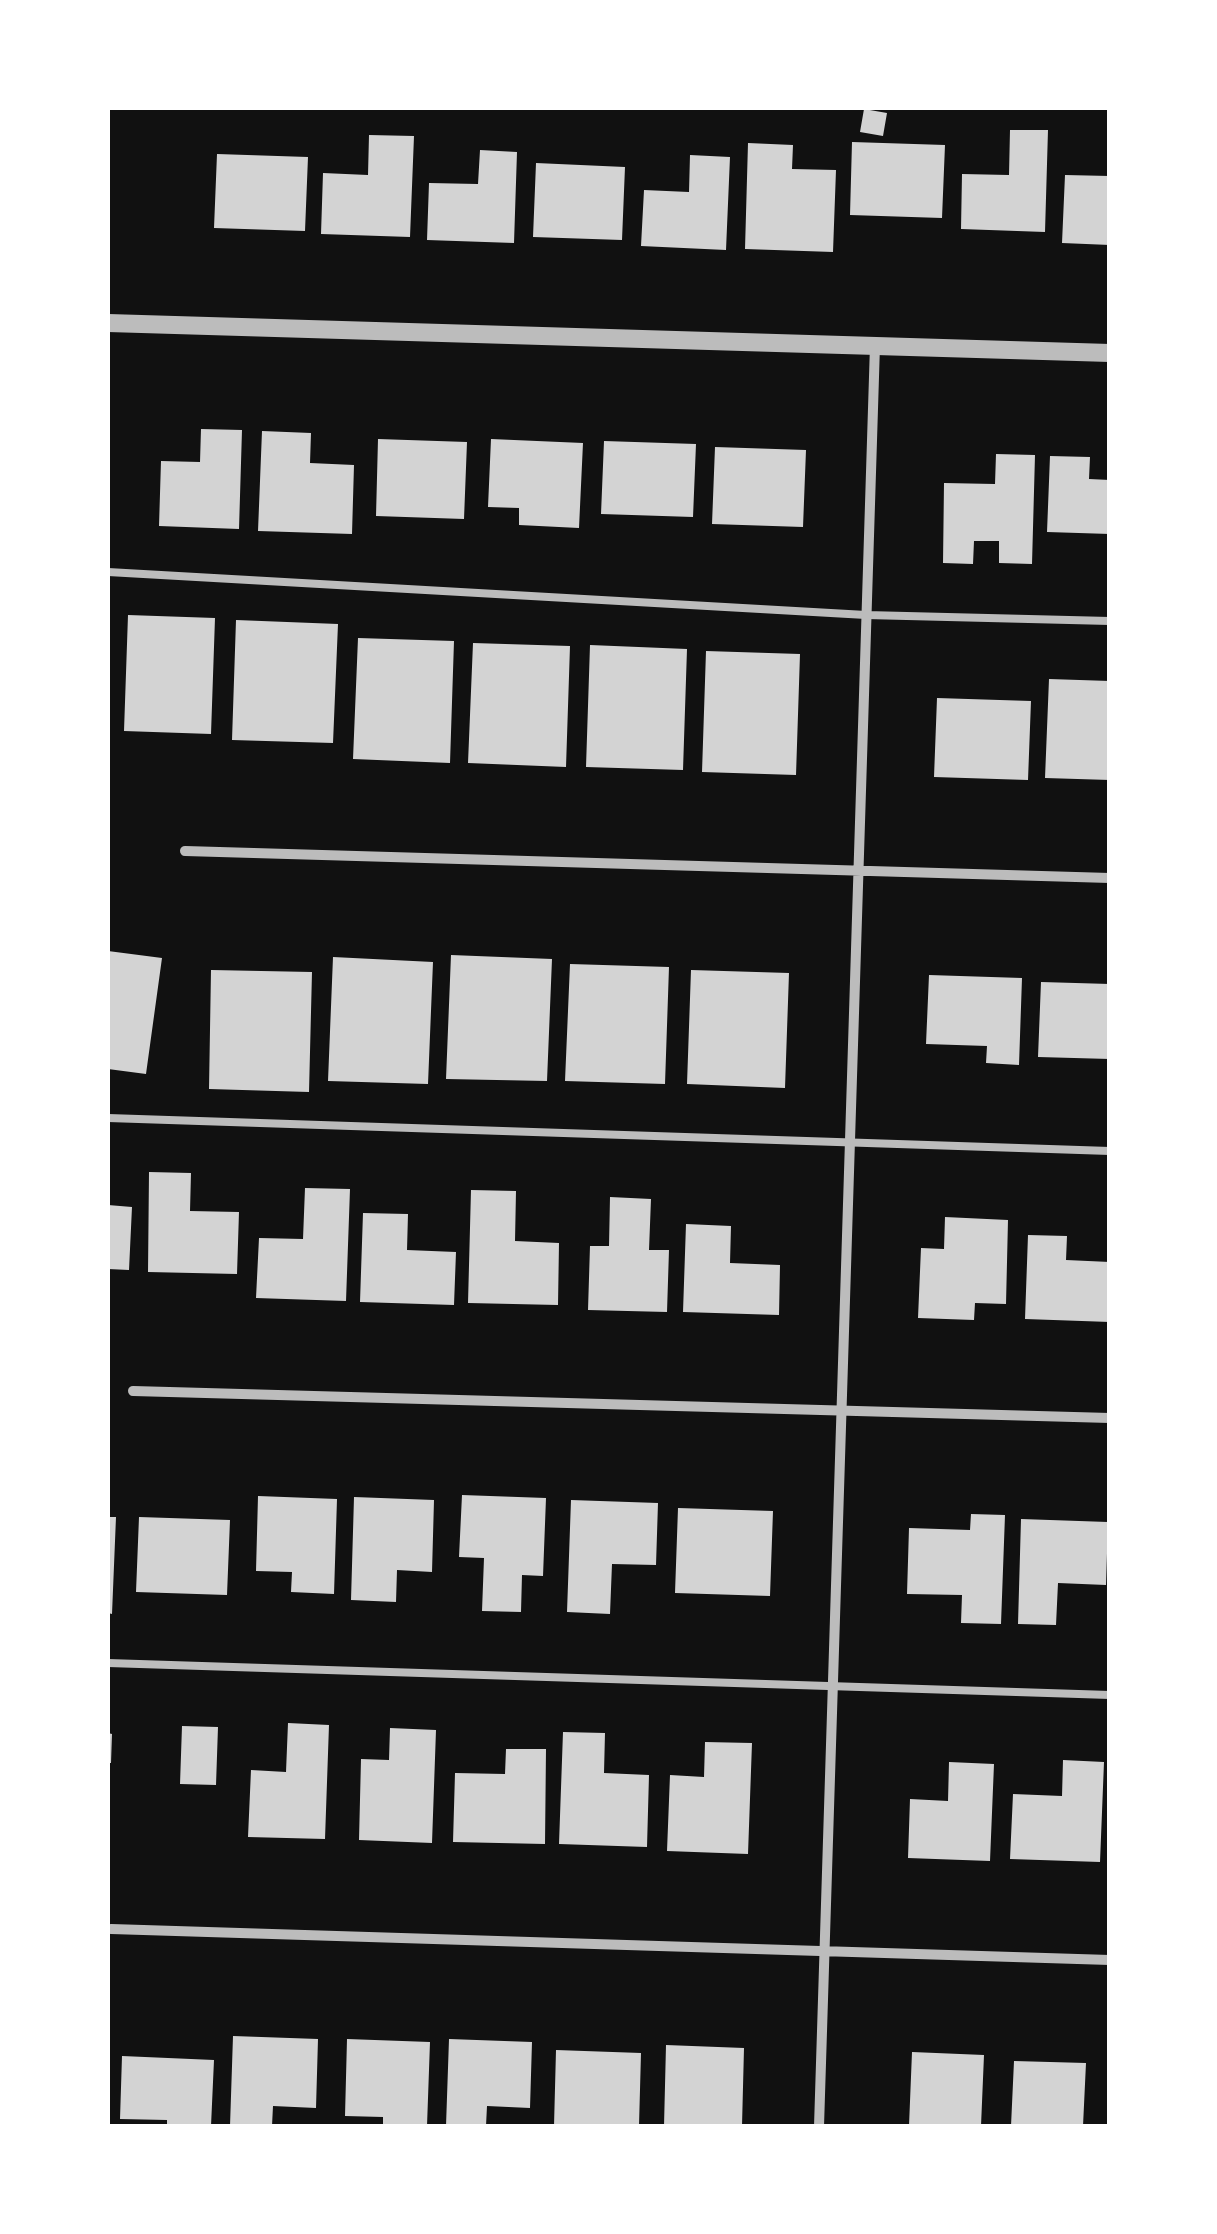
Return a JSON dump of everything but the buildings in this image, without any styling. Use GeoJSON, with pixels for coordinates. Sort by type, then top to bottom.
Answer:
{"type":"FeatureCollection","features":[{"type":"Feature","properties":{"kind":"street"},"geometry":{"type":"LineString","coordinates":[[108,322],[1110,353]]}},
{"type":"Feature","properties":{"kind":"street"},"geometry":{"type":"LineString","coordinates":[[819,2126],[875,344]]}},
{"type":"Feature","properties":{"kind":"street"},"geometry":{"type":"LineString","coordinates":[[185,851],[1110,878]]}},
{"type":"Feature","properties":{"kind":"street"},"geometry":{"type":"LineString","coordinates":[[132,1391],[1110,1418]]}},
{"type":"Feature","properties":{"kind":"street"},"geometry":{"type":"LineString","coordinates":[[111,1930],[1110,1960]]}},
{"type":"Feature","properties":{"kind":"lane"},"geometry":{"type":"LineString","coordinates":[[108,572],[866,616],[1110,621]]}},
{"type":"Feature","properties":{"kind":"lane"},"geometry":{"type":"LineString","coordinates":[[108,1118],[1110,1151]]}},
{"type":"Feature","properties":{"kind":"lane"},"geometry":{"type":"LineString","coordinates":[[108,1663],[1110,1695]]}}]}
